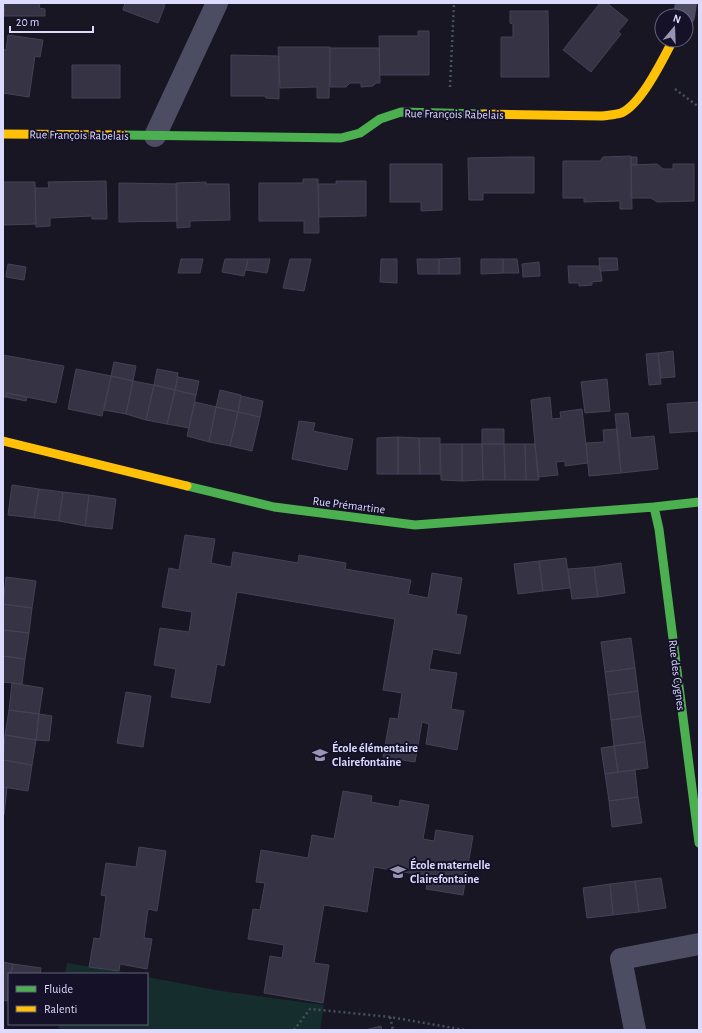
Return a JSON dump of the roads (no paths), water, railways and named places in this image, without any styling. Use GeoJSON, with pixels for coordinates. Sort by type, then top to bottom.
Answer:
{"type":"FeatureCollection","features":[{"type":"Feature","properties":{"kind":"street"},"geometry":{"type":"LineString","coordinates":[[155,136],[217,3]]}},
{"type":"Feature","properties":{"kind":"street","name":"Rue François Rabelais"},"geometry":{"type":"LineString","coordinates":[[3,134],[341,138],[360,133],[380,119],[401,112],[602,116],[621,113],[633,104],[655,74],[669,48]]}},
{"type":"Feature","properties":{"kind":"street","name":"Rue Prémartine"},"geometry":{"type":"LineString","coordinates":[[3,441],[274,507],[415,525],[654,507],[699,502]]}},
{"type":"Feature","properties":{"kind":"street","name":"Rue des Cygnes"},"geometry":{"type":"LineString","coordinates":[[654,507],[659,529],[699,843]]}},
{"type":"Feature","properties":{"kind":"street"},"geometry":{"type":"LineString","coordinates":[[635,1030],[621,959],[699,944]]}},
{"type":"Feature","properties":{"kind":"place","name":"École élémentaire Clairefontaine"},"geometry":{"type":"Point","coordinates":[320,755]}},
{"type":"Feature","properties":{"kind":"place","name":"École maternelle Clairefontaine"},"geometry":{"type":"Point","coordinates":[398,872]}}]}
